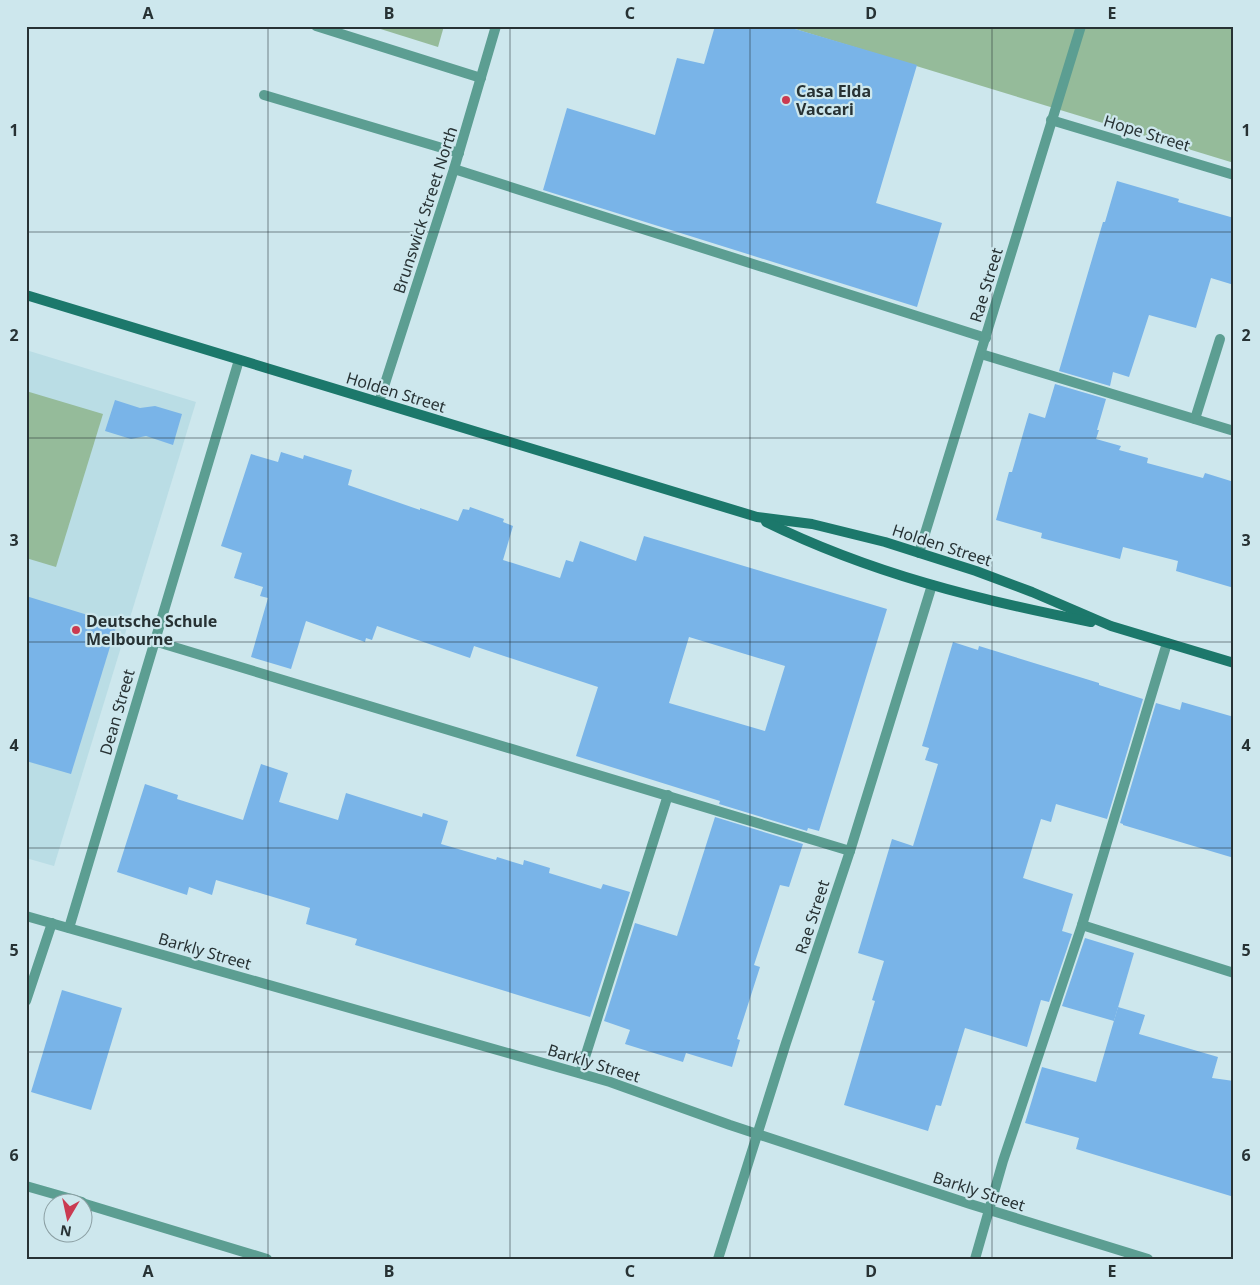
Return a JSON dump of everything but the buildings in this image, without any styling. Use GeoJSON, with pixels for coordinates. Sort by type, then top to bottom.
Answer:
{"type":"FeatureCollection","features":[{"type":"Feature","properties":{"kind":"main road","name":"Holden Street"},"geometry":{"type":"LineString","coordinates":[[26,295],[757,517],[808,542],[877,568],[932,585],[1030,610],[1111,626],[1234,663]]}},
{"type":"Feature","properties":{"kind":"main road","name":"Holden Street"},"geometry":{"type":"LineString","coordinates":[[757,517],[812,524],[872,538],[1004,581],[1111,626]]}},
{"type":"Feature","properties":{"kind":"street"},"geometry":{"type":"LineString","coordinates":[[316,26],[481,78]]}},
{"type":"Feature","properties":{"kind":"street","name":"Brunswick Street North"},"geometry":{"type":"LineString","coordinates":[[379,402],[459,153],[496,26]]}},
{"type":"Feature","properties":{"kind":"street","name":"Rae Street"},"geometry":{"type":"LineString","coordinates":[[919,553],[1080,26]]}},
{"type":"Feature","properties":{"kind":"street"},"geometry":{"type":"LineString","coordinates":[[264,95],[459,153]]}},
{"type":"Feature","properties":{"kind":"street","name":"Hope Street"},"geometry":{"type":"LineString","coordinates":[[1051,120],[1234,175]]}},
{"type":"Feature","properties":{"kind":"street"},"geometry":{"type":"LineString","coordinates":[[454,169],[986,338]]}},
{"type":"Feature","properties":{"kind":"street"},"geometry":{"type":"LineString","coordinates":[[1196,419],[1220,339]]}},
{"type":"Feature","properties":{"kind":"street"},"geometry":{"type":"LineString","coordinates":[[981,354],[1234,431]]}},
{"type":"Feature","properties":{"kind":"street","name":"Dean Street"},"geometry":{"type":"LineString","coordinates":[[69,928],[239,360]]}},
{"type":"Feature","properties":{"kind":"street","name":"Rae Street"},"geometry":{"type":"LineString","coordinates":[[718,1259],[759,1134],[786,1043],[850,850],[932,585]]}},
{"type":"Feature","properties":{"kind":"street"},"geometry":{"type":"LineString","coordinates":[[154,641],[850,850]]}},
{"type":"Feature","properties":{"kind":"street"},"geometry":{"type":"LineString","coordinates":[[975,1259],[1003,1161],[1082,925],[1167,642]]}},
{"type":"Feature","properties":{"kind":"street"},"geometry":{"type":"LineString","coordinates":[[580,1073],[668,795]]}},
{"type":"Feature","properties":{"kind":"street","name":"Barkly Street"},"geometry":{"type":"LineString","coordinates":[[26,916],[610,1082],[759,1134],[989,1210],[1148,1259]]}},
{"type":"Feature","properties":{"kind":"street"},"geometry":{"type":"LineString","coordinates":[[26,1001],[52,923]]}},
{"type":"Feature","properties":{"kind":"street"},"geometry":{"type":"LineString","coordinates":[[1082,925],[1234,973]]}},
{"type":"Feature","properties":{"kind":"street"},"geometry":{"type":"LineString","coordinates":[[26,1186],[46,1192]]}},
{"type":"Feature","properties":{"kind":"street"},"geometry":{"type":"LineString","coordinates":[[92,1206],[267,1259]]}},
{"type":"Feature","properties":{"kind":"shaded area","name":"Deutsche Schule Melbourne"},"geometry":{"type":"Polygon","coordinates":[[[26,350],[196,402],[54,866],[26,858],[26,350]]]}},
{"type":"Feature","properties":{"kind":"green space"},"geometry":{"type":"Polygon","coordinates":[[[371,26],[444,26],[438,47],[371,26]]]}},
{"type":"Feature","properties":{"kind":"green space"},"geometry":{"type":"Polygon","coordinates":[[[785,26],[1234,26],[1234,163],[785,26]]]}},
{"type":"Feature","properties":{"kind":"green space"},"geometry":{"type":"Polygon","coordinates":[[[26,391],[103,414],[56,567],[26,558],[26,391]]]}},
{"type":"Feature","properties":{"kind":"place","name":"Casa Elda Vaccari"},"geometry":{"type":"Point","coordinates":[786,100]}},
{"type":"Feature","properties":{"kind":"place","name":"Deutsche Schule Melbourne"},"geometry":{"type":"Point","coordinates":[76,630]}}]}
